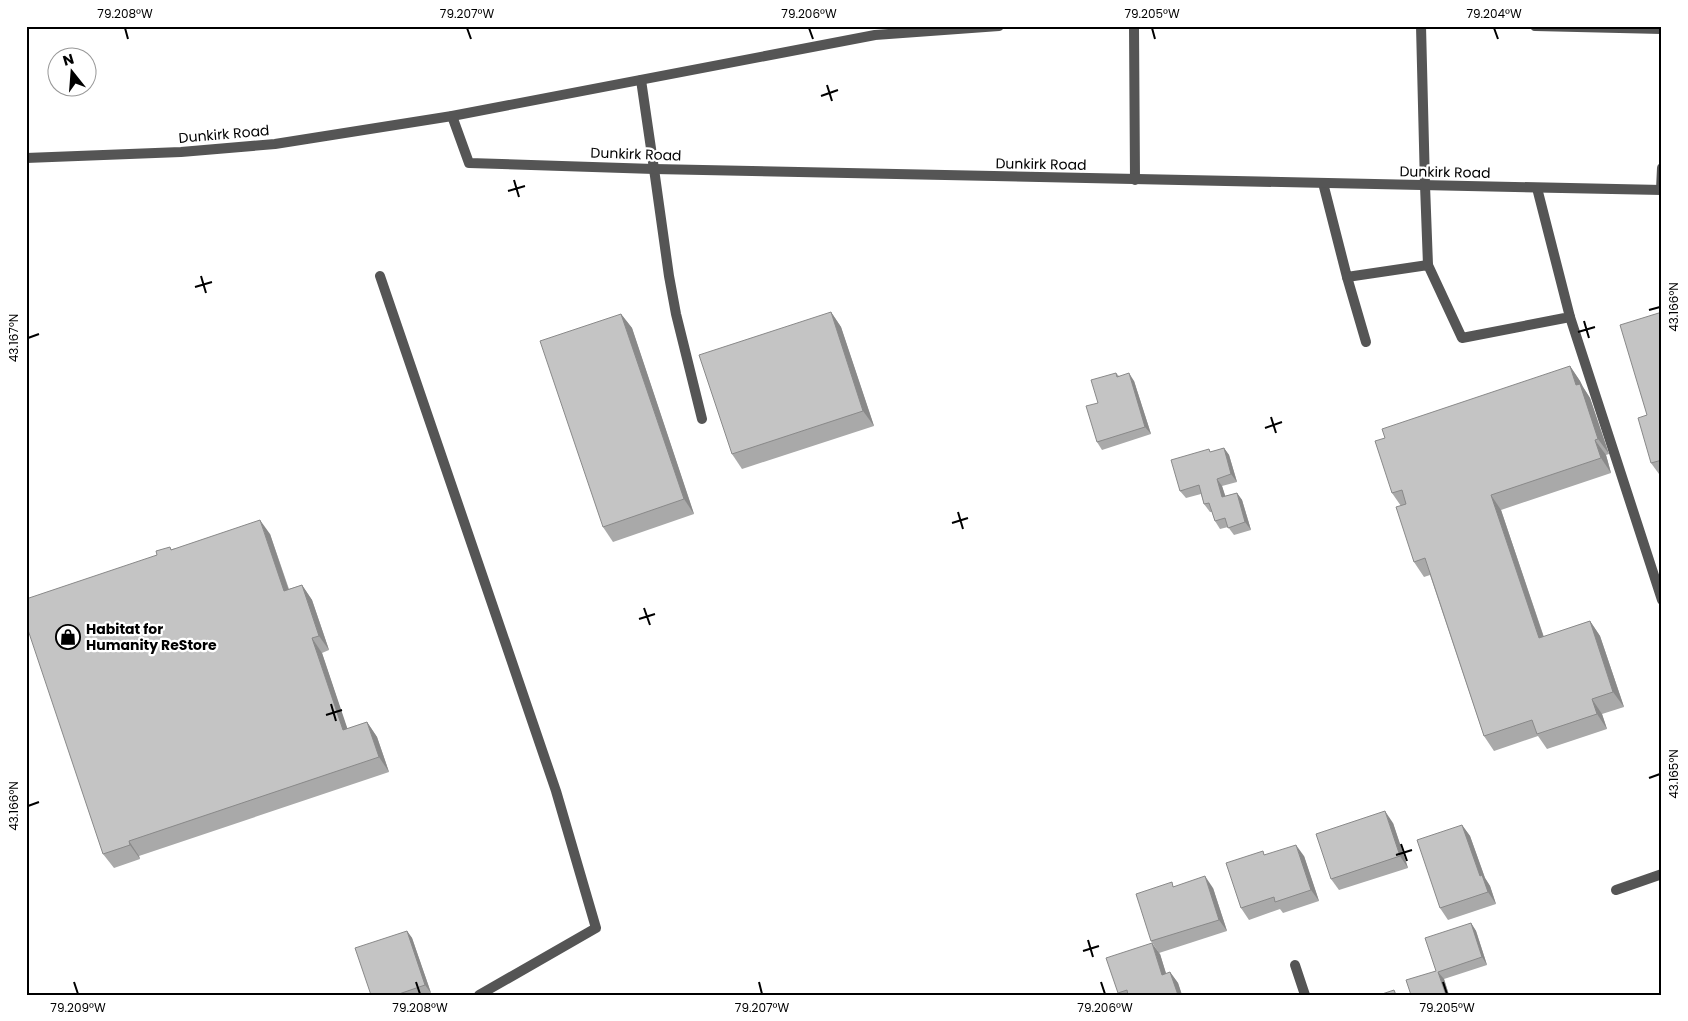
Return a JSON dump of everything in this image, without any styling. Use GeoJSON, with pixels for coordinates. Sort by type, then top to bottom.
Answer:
{"type":"FeatureCollection","features":[{"type":"Feature","properties":{"kind":"street","name":"Dunkirk Road"},"geometry":{"type":"LineString","coordinates":[[26,158],[181,152],[275,144],[452,116],[875,35],[999,26]]}},
{"type":"Feature","properties":{"kind":"street"},"geometry":{"type":"LineString","coordinates":[[1134,26],[1134,180]]}},
{"type":"Feature","properties":{"kind":"street"},"geometry":{"type":"LineString","coordinates":[[1421,26],[1428,265],[1462,338],[1570,317]]}},
{"type":"Feature","properties":{"kind":"street"},"geometry":{"type":"LineString","coordinates":[[1535,26],[1662,30]]}},
{"type":"Feature","properties":{"kind":"street"},"geometry":{"type":"LineString","coordinates":[[641,80],[669,276],[676,314],[702,419]]}},
{"type":"Feature","properties":{"kind":"street","name":"Dunkirk Road"},"geometry":{"type":"LineString","coordinates":[[452,116],[468,163],[1134,180],[1661,190]]}},
{"type":"Feature","properties":{"kind":"street"},"geometry":{"type":"LineString","coordinates":[[1661,190],[1662,168]]}},
{"type":"Feature","properties":{"kind":"street"},"geometry":{"type":"LineString","coordinates":[[1323,183],[1347,278],[1366,342]]}},
{"type":"Feature","properties":{"kind":"street"},"geometry":{"type":"LineString","coordinates":[[1537,188],[1570,317],[1662,600]]}},
{"type":"Feature","properties":{"kind":"street"},"geometry":{"type":"LineString","coordinates":[[1347,278],[1428,265]]}},
{"type":"Feature","properties":{"kind":"street"},"geometry":{"type":"LineString","coordinates":[[380,276],[556,790],[596,928],[479,995]]}},
{"type":"Feature","properties":{"kind":"street"},"geometry":{"type":"LineString","coordinates":[[1616,890],[1662,874]]}},
{"type":"Feature","properties":{"kind":"street"},"geometry":{"type":"LineString","coordinates":[[1295,965],[1305,995]]}},
{"type":"Feature","properties":{"kind":"building"},"geometry":{"type":"Polygon","coordinates":[[[831,312],[863,411],[732,454],[699,355],[831,312]]]}},
{"type":"Feature","properties":{"kind":"building"},"geometry":{"type":"Polygon","coordinates":[[[1662,312],[1662,460],[1651,463],[1638,418],[1647,415],[1620,325],[1662,312]]]}},
{"type":"Feature","properties":{"kind":"building"},"geometry":{"type":"Polygon","coordinates":[[[621,314],[684,499],[603,527],[540,341],[621,314]]]}},
{"type":"Feature","properties":{"kind":"building"},"geometry":{"type":"Polygon","coordinates":[[[1570,366],[1576,385],[1580,384],[1598,439],[1595,440],[1601,458],[1491,495],[1539,638],[1590,621],[1613,692],[1592,699],[1597,714],[1537,734],[1532,720],[1484,736],[1425,558],[1414,562],[1396,507],[1406,504],[1402,490],[1392,493],[1375,441],[1385,438],[1382,429],[1570,366]]]}},
{"type":"Feature","properties":{"kind":"building"},"geometry":{"type":"Polygon","coordinates":[[[1116,373],[1117,377],[1129,373],[1145,427],[1097,442],[1086,406],[1098,403],[1091,380],[1116,373]]]}},
{"type":"Feature","properties":{"kind":"building"},"geometry":{"type":"Polygon","coordinates":[[[1224,448],[1231,474],[1217,479],[1222,497],[1237,493],[1245,522],[1228,528],[1225,518],[1215,521],[1209,503],[1204,504],[1199,485],[1180,491],[1171,460],[1209,449],[1210,452],[1224,448]]]}},
{"type":"Feature","properties":{"kind":"building"},"geometry":{"type":"Polygon","coordinates":[[[260,520],[284,591],[302,585],[319,636],[312,638],[343,730],[367,722],[379,757],[129,841],[130,845],[103,854],[26,624],[26,599],[157,555],[156,551],[170,547],[171,550],[260,520]]]}},
{"type":"Feature","properties":{"kind":"building"},"geometry":{"type":"Polygon","coordinates":[[[1385,811],[1400,856],[1331,879],[1316,834],[1385,811]]]}},
{"type":"Feature","properties":{"kind":"building"},"geometry":{"type":"Polygon","coordinates":[[[1462,825],[1480,876],[1482,875],[1488,892],[1440,908],[1417,840],[1462,825]]]}},
{"type":"Feature","properties":{"kind":"building"},"geometry":{"type":"Polygon","coordinates":[[[1296,845],[1311,890],[1275,902],[1274,897],[1241,908],[1226,863],[1263,851],[1264,855],[1296,845]]]}},
{"type":"Feature","properties":{"kind":"building"},"geometry":{"type":"Polygon","coordinates":[[[1205,876],[1219,920],[1151,941],[1136,894],[1172,882],[1173,887],[1205,876]]]}},
{"type":"Feature","properties":{"kind":"building"},"geometry":{"type":"Polygon","coordinates":[[[1471,923],[1482,957],[1438,972],[1446,995],[1411,995],[1406,980],[1436,971],[1425,938],[1471,923]]]}},
{"type":"Feature","properties":{"kind":"building"},"geometry":{"type":"Polygon","coordinates":[[[407,931],[425,985],[396,995],[371,995],[355,948],[407,931]]]}},
{"type":"Feature","properties":{"kind":"building"},"geometry":{"type":"Polygon","coordinates":[[[1152,943],[1162,975],[1170,972],[1178,995],[1128,995],[1127,990],[1118,993],[1106,958],[1152,943]]]}},
{"type":"Feature","properties":{"kind":"building"},"geometry":{"type":"Polygon","coordinates":[[[1394,990],[1396,995],[1379,995],[1394,990]]]}},
{"type":"Feature","properties":{"kind":"place","name":"Habitat for Humanity ReStore"},"geometry":{"type":"Point","coordinates":[68,637]}}]}
